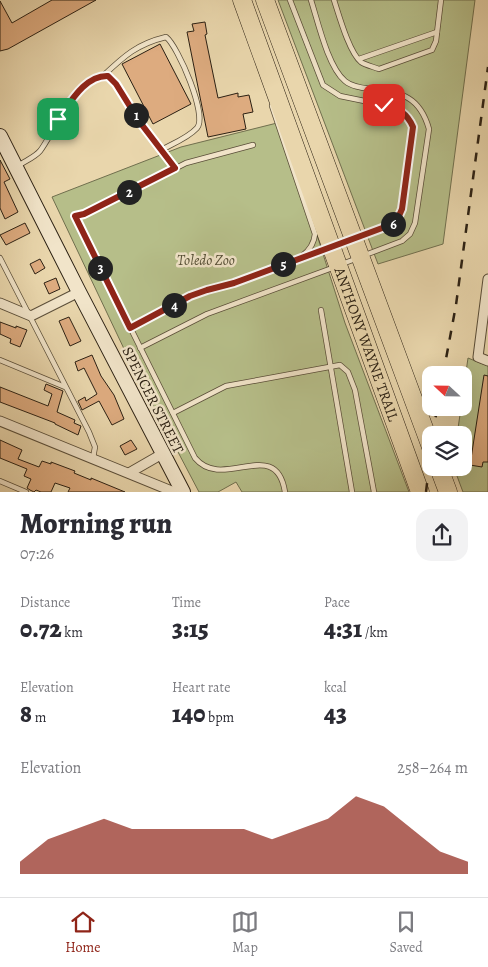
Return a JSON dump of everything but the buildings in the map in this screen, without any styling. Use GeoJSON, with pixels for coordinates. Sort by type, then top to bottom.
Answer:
{"type":"FeatureCollection","features":[{"type":"Feature","properties":{"kind":"highway","name":"ANTHONY WAYNE TRAIL"},"geometry":{"type":"LineString","coordinates":[[242,0],[263,58],[324,250],[339,265],[420,492]]}},
{"type":"Feature","properties":{"kind":"highway","name":"ANTHONY WAYNE TRAIL"},"geometry":{"type":"LineString","coordinates":[[265,0],[423,426]]}},
{"type":"Feature","properties":{"kind":"highway"},"geometry":{"type":"LineString","coordinates":[[442,476],[448,492]]}},
{"type":"Feature","properties":{"kind":"street","name":"SPENCER STREET"},"geometry":{"type":"LineString","coordinates":[[2,144],[16,167],[183,492]]}},
{"type":"Feature","properties":{"kind":"street"},"geometry":{"type":"LineString","coordinates":[[488,279],[478,357],[488,361]]}},
{"type":"Feature","properties":{"kind":"street"},"geometry":{"type":"LineString","coordinates":[[0,303],[31,316],[79,292]]}},
{"type":"Feature","properties":{"kind":"street"},"geometry":{"type":"LineString","coordinates":[[0,421],[174,492]]}},
{"type":"Feature","properties":{"kind":"street"},"geometry":{"type":"LineString","coordinates":[[129,473],[162,454]]}},
{"type":"Feature","properties":{"kind":"lane"},"geometry":{"type":"LineString","coordinates":[[130,328],[190,296],[234,283],[386,227],[393,224],[398,218],[402,209],[413,127],[409,118],[402,111],[384,105],[340,96],[322,84],[290,0]]}},
{"type":"Feature","properties":{"kind":"lane"},"geometry":{"type":"LineString","coordinates":[[140,348],[207,314],[402,241],[410,234],[415,223],[429,129],[425,115],[415,102],[403,95],[386,90],[358,87],[346,82],[333,66],[311,0]]}},
{"type":"Feature","properties":{"kind":"lane"},"geometry":{"type":"LineString","coordinates":[[334,0],[350,43],[359,59],[361,62],[379,69],[432,50],[436,41],[441,0]]}},
{"type":"Feature","properties":{"kind":"lane"},"geometry":{"type":"LineString","coordinates":[[359,59],[437,32]]}},
{"type":"Feature","properties":{"kind":"lane"},"geometry":{"type":"LineString","coordinates":[[103,76],[121,58],[143,44],[166,37],[171,41],[178,52],[193,92],[199,111],[200,122],[198,128],[161,150]]}},
{"type":"Feature","properties":{"kind":"lane"},"geometry":{"type":"LineString","coordinates":[[263,58],[270,95]]}},
{"type":"Feature","properties":{"kind":"lane"},"geometry":{"type":"LineString","coordinates":[[16,167],[39,153],[58,119],[74,96],[95,78],[108,76],[116,84],[139,121],[175,168]]}},
{"type":"Feature","properties":{"kind":"lane"},"geometry":{"type":"LineString","coordinates":[[272,105],[315,234],[314,242],[309,250],[299,258]]}},
{"type":"Feature","properties":{"kind":"lane"},"geometry":{"type":"LineString","coordinates":[[253,145],[186,163],[84,214],[75,216],[195,458],[206,468],[220,471],[265,465],[276,471],[281,477],[286,492]]}},
{"type":"Feature","properties":{"kind":"lane"},"geometry":{"type":"LineString","coordinates":[[0,258],[96,447],[93,458]]}},
{"type":"Feature","properties":{"kind":"lane"},"geometry":{"type":"LineString","coordinates":[[321,310],[352,492]]}},
{"type":"Feature","properties":{"kind":"lane"},"geometry":{"type":"LineString","coordinates":[[0,360],[65,386]]}},
{"type":"Feature","properties":{"kind":"lane"},"geometry":{"type":"LineString","coordinates":[[173,413],[226,386],[340,365],[348,372],[355,390],[374,492]]}},
{"type":"Feature","properties":{"kind":"lane"},"geometry":{"type":"LineString","coordinates":[[0,481],[26,492]]}},
{"type":"Feature","properties":{"kind":"green space"},"geometry":{"type":"Polygon","coordinates":[[[278,0],[475,0],[443,244],[378,264],[278,0]]]}},
{"type":"Feature","properties":{"kind":"green space","name":"Toledo Zoo"},"geometry":{"type":"Polygon","coordinates":[[[281,122],[345,323],[409,492],[242,492],[236,482],[218,492],[199,492],[126,353],[52,197],[181,147],[281,122]]]}},
{"type":"Feature","properties":{"kind":"green space"},"geometry":{"type":"Polygon","coordinates":[[[468,358],[488,366],[488,492],[463,492],[457,476],[472,476],[472,426],[458,426],[460,416],[472,416],[472,366],[467,366],[468,358]]]}},
{"type":"Feature","properties":{"kind":"railway"},"geometry":{"type":"LineString","coordinates":[[445,366],[456,305],[488,67]]}},
{"type":"Feature","properties":{"kind":"railway"},"geometry":{"type":"LineString","coordinates":[[434,426],[436,416]]}},
{"type":"Feature","properties":{"kind":"railway"},"geometry":{"type":"LineString","coordinates":[[426,492],[428,476]]}},
{"type":"Feature","properties":{"kind":"route"},"geometry":{"type":"LineString","coordinates":[[58,119],[74,96],[95,78],[108,76],[116,84],[139,121],[175,168],[84,214],[75,216],[130,328],[190,296],[234,283],[393,224],[402,209],[413,127],[409,118],[402,111],[384,105]]}}]}
